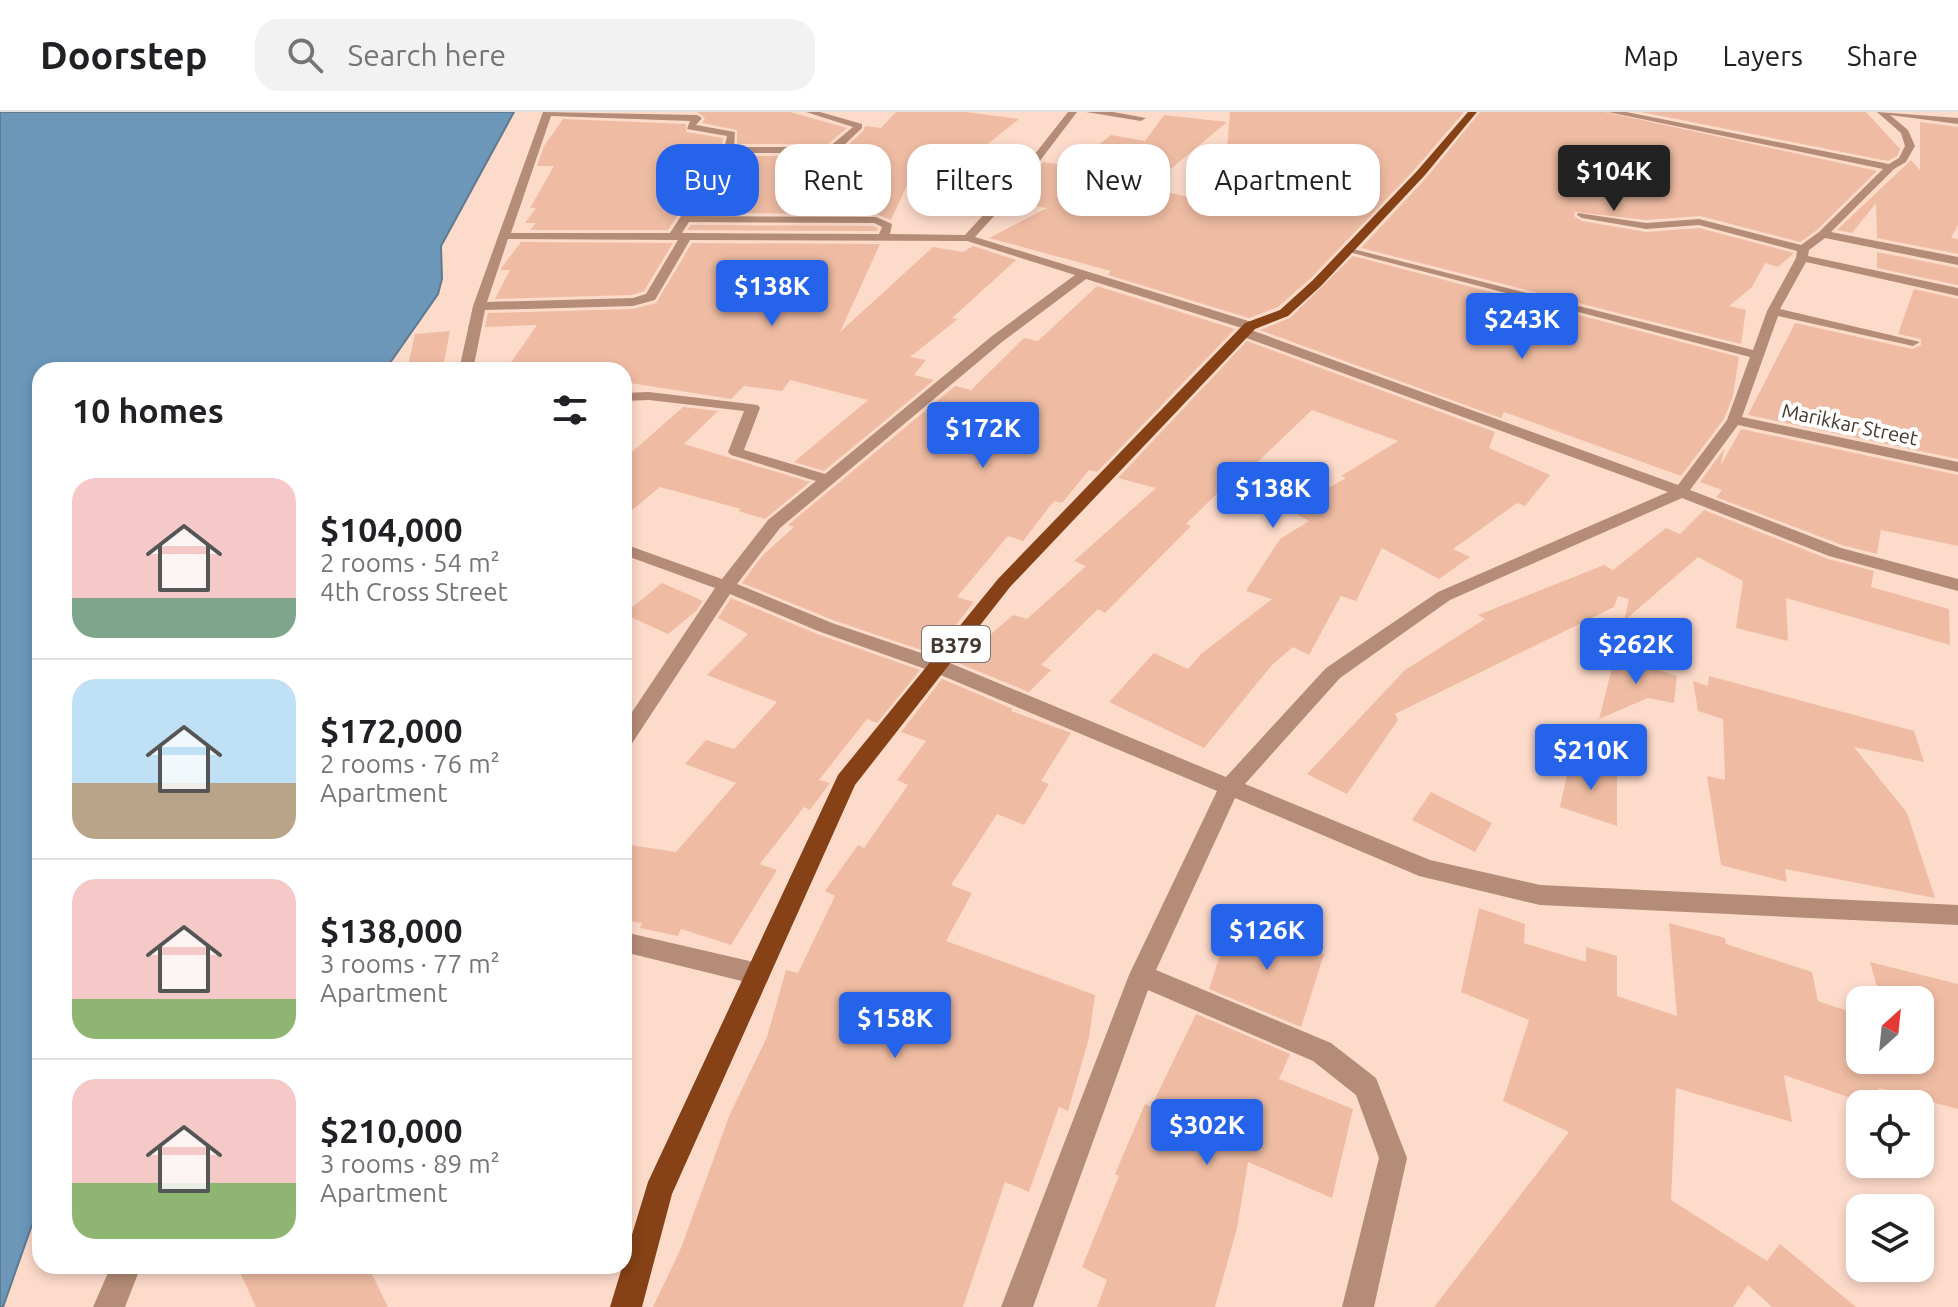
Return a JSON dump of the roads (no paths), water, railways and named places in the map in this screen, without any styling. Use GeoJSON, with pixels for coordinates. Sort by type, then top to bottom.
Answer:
{"type":"FeatureCollection","features":[{"type":"Feature","properties":{"kind":"main road","name":"B379"},"geometry":{"type":"LineString","coordinates":[[626,1307],[658,1192],[846,781],[1004,583],[1248,329],[1284,313],[1349,249],[1473,112]]}},
{"type":"Feature","properties":{"kind":"street"},"geometry":{"type":"LineString","coordinates":[[759,150],[830,150],[859,126],[810,112]]}},
{"type":"Feature","properties":{"kind":"street"},"geometry":{"type":"LineString","coordinates":[[968,238],[1013,189],[1073,112]]}},
{"type":"Feature","properties":{"kind":"street"},"geometry":{"type":"LineString","coordinates":[[1090,112],[1141,118]]}},
{"type":"Feature","properties":{"kind":"street"},"geometry":{"type":"LineString","coordinates":[[1612,112],[1890,167]]}},
{"type":"Feature","properties":{"kind":"street"},"geometry":{"type":"LineString","coordinates":[[1017,1307],[1141,975],[1230,787],[1333,673],[1444,596],[1680,493],[1734,420],[1773,311],[1803,253],[1890,167],[1903,160],[1910,146],[1905,132],[1884,112]]}},
{"type":"Feature","properties":{"kind":"street"},"geometry":{"type":"LineString","coordinates":[[1884,112],[1958,121]]}},
{"type":"Feature","properties":{"kind":"street"},"geometry":{"type":"LineString","coordinates":[[468,362],[479,306],[548,113],[701,115]]}},
{"type":"Feature","properties":{"kind":"street"},"geometry":{"type":"LineString","coordinates":[[701,115],[690,127],[732,134],[730,144]]}},
{"type":"Feature","properties":{"kind":"street"},"geometry":{"type":"LineString","coordinates":[[1582,215],[1646,226],[1699,222],[1803,253],[1958,292]]}},
{"type":"Feature","properties":{"kind":"street"},"geometry":{"type":"LineString","coordinates":[[479,306],[633,302],[651,297],[687,216]]}},
{"type":"Feature","properties":{"kind":"street"},"geometry":{"type":"LineString","coordinates":[[685,219],[876,220],[888,226],[883,237]]}},
{"type":"Feature","properties":{"kind":"street"},"geometry":{"type":"LineString","coordinates":[[1823,234],[1958,261]]}},
{"type":"Feature","properties":{"kind":"street"},"geometry":{"type":"LineString","coordinates":[[504,236],[968,238],[1248,329],[1835,552],[1958,585]]}},
{"type":"Feature","properties":{"kind":"street"},"geometry":{"type":"LineString","coordinates":[[1349,249],[1758,355]]}},
{"type":"Feature","properties":{"kind":"street"},"geometry":{"type":"LineString","coordinates":[[632,728],[726,586],[774,524],[997,339],[1085,274]]}},
{"type":"Feature","properties":{"kind":"street"},"geometry":{"type":"LineString","coordinates":[[1773,311],[1913,342]]}},
{"type":"Feature","properties":{"kind":"street"},"geometry":{"type":"LineString","coordinates":[[632,397],[753,408],[736,452],[825,479]]}},
{"type":"Feature","properties":{"kind":"street","name":"Marikkar Street"},"geometry":{"type":"LineString","coordinates":[[1734,420],[1958,467]]}},
{"type":"Feature","properties":{"kind":"street"},"geometry":{"type":"LineString","coordinates":[[632,552],[825,627],[938,666],[1427,869],[1540,895],[1958,915]]}},
{"type":"Feature","properties":{"kind":"street"},"geometry":{"type":"LineString","coordinates":[[632,944],[758,974]]}},
{"type":"Feature","properties":{"kind":"street"},"geometry":{"type":"LineString","coordinates":[[1141,975],[1322,1052],[1366,1087],[1393,1158],[1358,1307]]}},
{"type":"Feature","properties":{"kind":"street"},"geometry":{"type":"LineString","coordinates":[[109,1307],[123,1274]]}},
{"type":"Feature","properties":{"kind":"water"},"geometry":{"type":"Polygon","coordinates":[[[0,112],[514,112],[441,246],[442,279],[438,294],[391,362],[32,362],[32,1225],[3,1307],[0,1307],[0,112]]]}}]}
